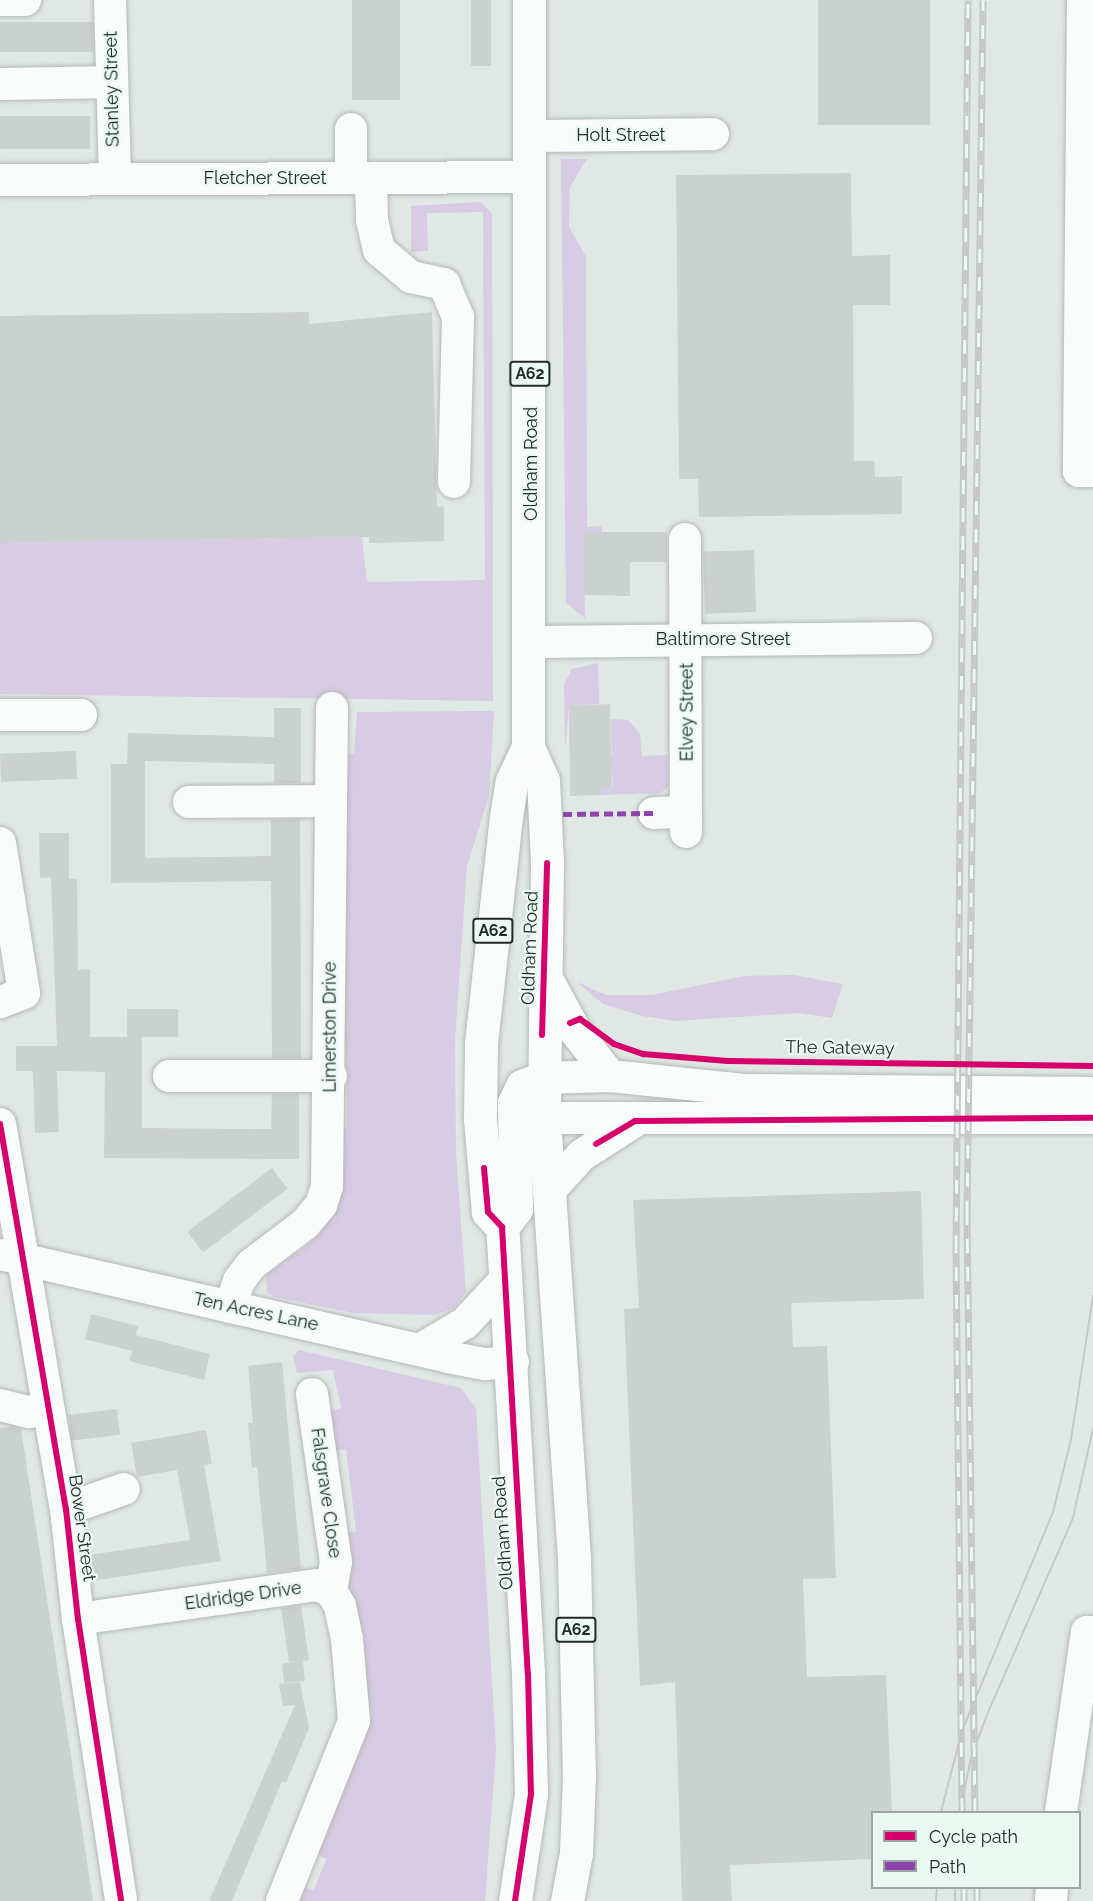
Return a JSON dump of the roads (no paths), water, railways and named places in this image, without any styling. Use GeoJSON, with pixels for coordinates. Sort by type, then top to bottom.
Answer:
{"type":"FeatureCollection","features":[{"type":"Feature","properties":{"kind":"highway","name":"Oldham Road"},"geometry":{"type":"LineString","coordinates":[[515,1901],[531,1794],[528,1673],[512,1439],[513,1362],[502,1227],[516,1209],[481,1043],[506,817],[512,782],[528,747],[531,642],[529,0]]}},
{"type":"Feature","properties":{"kind":"highway","name":"Oldham Road"},"geometry":{"type":"LineString","coordinates":[[528,747],[543,780],[546,977],[544,1118],[561,1358],[579,1718],[576,1853],[567,1901]]}},
{"type":"Feature","properties":{"kind":"highway"},"geometry":{"type":"LineString","coordinates":[[496,1119],[522,1086],[543,1078]]}},
{"type":"Feature","properties":{"kind":"highway"},"geometry":{"type":"LineString","coordinates":[[496,1119],[544,1118]]}},
{"type":"Feature","properties":{"kind":"highway"},"geometry":{"type":"LineString","coordinates":[[513,1362],[561,1358]]}},
{"type":"Feature","properties":{"kind":"street"},"geometry":{"type":"LineString","coordinates":[[0,0],[25,0]]}},
{"type":"Feature","properties":{"kind":"street","name":"Stanley Street"},"geometry":{"type":"LineString","coordinates":[[110,0],[115,178]]}},
{"type":"Feature","properties":{"kind":"street"},"geometry":{"type":"LineString","coordinates":[[1083,0],[1079,471],[1093,471]]}},
{"type":"Feature","properties":{"kind":"street"},"geometry":{"type":"LineString","coordinates":[[0,84],[112,82]]}},
{"type":"Feature","properties":{"kind":"street"},"geometry":{"type":"LineString","coordinates":[[351,129],[379,250],[411,277],[444,284],[458,317],[454,482]]}},
{"type":"Feature","properties":{"kind":"street","name":"Holt Street"},"geometry":{"type":"LineString","coordinates":[[530,136],[713,134]]}},
{"type":"Feature","properties":{"kind":"street","name":"Fletcher Street"},"geometry":{"type":"LineString","coordinates":[[0,180],[530,177]]}},
{"type":"Feature","properties":{"kind":"street","name":"Elvey Street"},"geometry":{"type":"LineString","coordinates":[[654,813],[686,822],[686,539]]}},
{"type":"Feature","properties":{"kind":"street","name":"Baltimore Street"},"geometry":{"type":"LineString","coordinates":[[531,642],[916,638]]}},
{"type":"Feature","properties":{"kind":"street","name":"Limerston Drive"},"geometry":{"type":"LineString","coordinates":[[230,1307],[239,1281],[252,1264],[305,1224],[321,1205],[329,1163],[332,708]]}},
{"type":"Feature","properties":{"kind":"street"},"geometry":{"type":"LineString","coordinates":[[0,715],[81,715]]}},
{"type":"Feature","properties":{"kind":"street"},"geometry":{"type":"LineString","coordinates":[[189,802],[330,801]]}},
{"type":"Feature","properties":{"kind":"street"},"geometry":{"type":"LineString","coordinates":[[0,843],[24,993],[0,1002]]}},
{"type":"Feature","properties":{"kind":"street"},"geometry":{"type":"LineString","coordinates":[[546,977],[570,1023],[610,1077]]}},
{"type":"Feature","properties":{"kind":"street"},"geometry":{"type":"LineString","coordinates":[[169,1076],[331,1076]]}},
{"type":"Feature","properties":{"kind":"street"},"geometry":{"type":"LineString","coordinates":[[543,1078],[610,1077],[746,1090],[1093,1093]]}},
{"type":"Feature","properties":{"kind":"street"},"geometry":{"type":"LineString","coordinates":[[544,1118],[635,1121],[1093,1118]]}},
{"type":"Feature","properties":{"kind":"street"},"geometry":{"type":"LineString","coordinates":[[550,1190],[582,1155],[635,1121]]}},
{"type":"Feature","properties":{"kind":"street","name":"Bower Street"},"geometry":{"type":"LineString","coordinates":[[0,1124],[11,1256],[47,1409],[66,1509],[78,1619],[121,1901]]}},
{"type":"Feature","properties":{"kind":"street","name":"Ten Acres Lane"},"geometry":{"type":"LineString","coordinates":[[11,1256],[230,1307],[423,1348],[485,1364],[513,1362]]}},
{"type":"Feature","properties":{"kind":"street"},"geometry":{"type":"LineString","coordinates":[[423,1348],[465,1323],[506,1279]]}},
{"type":"Feature","properties":{"kind":"street","name":"Falsgrave Close"},"geometry":{"type":"LineString","coordinates":[[312,1394],[336,1562],[331,1591]]}},
{"type":"Feature","properties":{"kind":"street"},"geometry":{"type":"LineString","coordinates":[[0,1406],[29,1412],[47,1409]]}},
{"type":"Feature","properties":{"kind":"street"},"geometry":{"type":"LineString","coordinates":[[66,1509],[124,1488]]}},
{"type":"Feature","properties":{"kind":"street","name":"Eldridge Drive"},"geometry":{"type":"LineString","coordinates":[[78,1619],[318,1585],[331,1591]]}},
{"type":"Feature","properties":{"kind":"street"},"geometry":{"type":"LineString","coordinates":[[282,1901],[354,1721],[347,1639],[340,1606],[331,1591]]}},
{"type":"Feature","properties":{"kind":"street"},"geometry":{"type":"LineString","coordinates":[[1061,1811],[1087,1632],[1093,1632]]}},
{"type":"Feature","properties":{"kind":"tram line"},"geometry":{"type":"LineString","coordinates":[[941,1811],[962,1731],[1053,1512],[1071,1440],[1093,1297]]}},
{"type":"Feature","properties":{"kind":"tram line"},"geometry":{"type":"LineString","coordinates":[[960,1811],[971,1758],[987,1715],[1073,1518],[1093,1429]]}},
{"type":"Feature","properties":{"kind":"tram line"},"geometry":{"type":"LineString","coordinates":[[936,1901],[937,1889]]}},
{"type":"Feature","properties":{"kind":"tram line"},"geometry":{"type":"LineString","coordinates":[[955,1889],[955,1901]]}},
{"type":"Feature","properties":{"kind":"railway"},"geometry":{"type":"LineString","coordinates":[[962,1811],[956,1249],[968,0]]}},
{"type":"Feature","properties":{"kind":"railway"},"geometry":{"type":"LineString","coordinates":[[975,1811],[967,1214],[983,0]]}},
{"type":"Feature","properties":{"kind":"railway"},"geometry":{"type":"LineString","coordinates":[[964,1889],[964,1901]]}},
{"type":"Feature","properties":{"kind":"railway"},"geometry":{"type":"LineString","coordinates":[[977,1889],[977,1901]]}}]}
